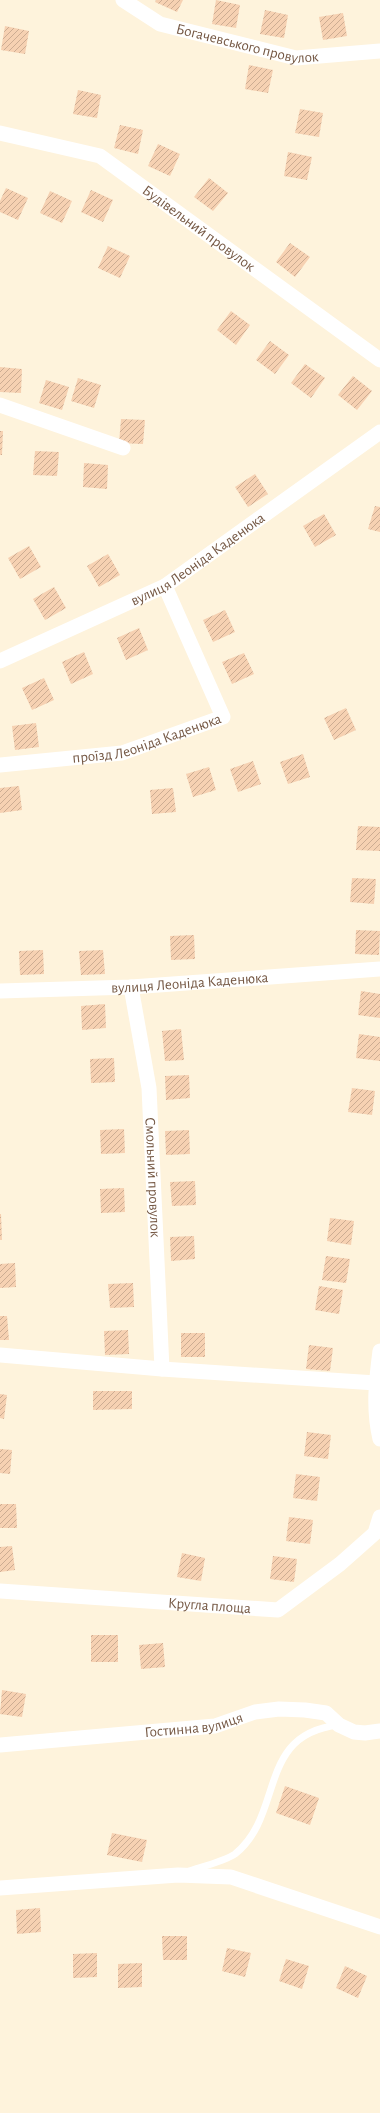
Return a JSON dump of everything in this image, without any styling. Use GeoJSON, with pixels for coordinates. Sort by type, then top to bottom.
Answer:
{"type":"FeatureCollection","features":[{"type":"Feature","properties":{"kind":"street","name":"Богачевського провулок"},"geometry":{"type":"LineString","coordinates":[[123,0],[160,24],[296,58],[380,51]]}},
{"type":"Feature","properties":{"kind":"street","name":"Будівельний провулок"},"geometry":{"type":"LineString","coordinates":[[0,133],[100,156],[380,360]]}},
{"type":"Feature","properties":{"kind":"street"},"geometry":{"type":"LineString","coordinates":[[0,405],[123,448]]}},
{"type":"Feature","properties":{"kind":"street","name":"вулиця Леоніда Каденюка"},"geometry":{"type":"LineString","coordinates":[[0,661],[165,586],[380,432]]}},
{"type":"Feature","properties":{"kind":"street","name":"проїзд Леоніда Каденюка"},"geometry":{"type":"LineString","coordinates":[[0,765],[122,753],[223,717],[165,586]]}},
{"type":"Feature","properties":{"kind":"street","name":"вулиця Леоніда Каденюка"},"geometry":{"type":"LineString","coordinates":[[0,991],[132,987],[380,970]]}},
{"type":"Feature","properties":{"kind":"street","name":"Смольний провулок"},"geometry":{"type":"LineString","coordinates":[[132,987],[149,1088],[162,1369]]}},
{"type":"Feature","properties":{"kind":"street"},"geometry":{"type":"LineString","coordinates":[[380,1351],[378,1382],[378,1425],[380,1439]]}},
{"type":"Feature","properties":{"kind":"street"},"geometry":{"type":"LineString","coordinates":[[0,1355],[162,1369],[378,1382]]}},
{"type":"Feature","properties":{"kind":"street","name":"Кругла площа"},"geometry":{"type":"LineString","coordinates":[[0,1591],[278,1610],[340,1564],[375,1533],[380,1518]]}},
{"type":"Feature","properties":{"kind":"street","name":"Гостинна вулиця"},"geometry":{"type":"LineString","coordinates":[[0,1745],[215,1726],[255,1712],[279,1710],[306,1710],[326,1713],[339,1725],[354,1732],[365,1733],[380,1731]]}},
{"type":"Feature","properties":{"kind":"street"},"geometry":{"type":"LineString","coordinates":[[0,1888],[178,1875],[231,1877],[380,1927]]}},
{"type":"Feature","properties":{"kind":"lane"},"geometry":{"type":"LineString","coordinates":[[178,1875],[234,1855],[253,1833],[282,1758],[292,1744],[306,1734],[322,1727],[339,1725]]}},
{"type":"Feature","properties":{"kind":"building"},"geometry":{"type":"Polygon","coordinates":[[[156,0],[183,0],[177,12],[155,2],[156,0]]]}},
{"type":"Feature","properties":{"kind":"building"},"geometry":{"type":"Polygon","coordinates":[[[216,0],[240,5],[236,28],[212,24],[216,0]]]}},
{"type":"Feature","properties":{"kind":"building"},"geometry":{"type":"Polygon","coordinates":[[[265,10],[288,15],[284,38],[260,34],[265,10]]]}},
{"type":"Feature","properties":{"kind":"building"},"geometry":{"type":"Polygon","coordinates":[[[343,13],[347,36],[323,40],[319,17],[343,13]]]}},
{"type":"Feature","properties":{"kind":"building"},"geometry":{"type":"Polygon","coordinates":[[[5,26],[29,31],[25,54],[1,50],[5,26]]]}},
{"type":"Feature","properties":{"kind":"building"},"geometry":{"type":"Polygon","coordinates":[[[249,65],[273,70],[268,93],[245,89],[249,65]]]}},
{"type":"Feature","properties":{"kind":"building"},"geometry":{"type":"Polygon","coordinates":[[[78,90],[101,95],[97,118],[73,114],[78,90]]]}},
{"type":"Feature","properties":{"kind":"building"},"geometry":{"type":"Polygon","coordinates":[[[300,109],[323,113],[319,137],[295,133],[300,109]]]}},
{"type":"Feature","properties":{"kind":"building"},"geometry":{"type":"Polygon","coordinates":[[[120,125],[143,130],[138,154],[114,148],[120,125]]]}},
{"type":"Feature","properties":{"kind":"building"},"geometry":{"type":"Polygon","coordinates":[[[158,144],[180,154],[170,176],[148,166],[158,144]]]}},
{"type":"Feature","properties":{"kind":"building"},"geometry":{"type":"Polygon","coordinates":[[[288,152],[312,157],[307,180],[284,176],[288,152]]]}},
{"type":"Feature","properties":{"kind":"building"},"geometry":{"type":"Polygon","coordinates":[[[209,178],[228,193],[213,211],[194,197],[209,178]]]}},
{"type":"Feature","properties":{"kind":"building"},"geometry":{"type":"Polygon","coordinates":[[[6,188],[28,198],[18,220],[0,212],[0,201],[6,188]]]}},
{"type":"Feature","properties":{"kind":"building"},"geometry":{"type":"Polygon","coordinates":[[[91,190],[113,200],[103,222],[81,212],[91,190]]]}},
{"type":"Feature","properties":{"kind":"building"},"geometry":{"type":"Polygon","coordinates":[[[50,191],[72,201],[62,223],[40,213],[50,191]]]}},
{"type":"Feature","properties":{"kind":"building"},"geometry":{"type":"Polygon","coordinates":[[[290,243],[310,257],[295,277],[276,262],[290,243]]]}},
{"type":"Feature","properties":{"kind":"building"},"geometry":{"type":"Polygon","coordinates":[[[108,246],[130,256],[120,278],[98,268],[108,246]]]}},
{"type":"Feature","properties":{"kind":"building"},"geometry":{"type":"Polygon","coordinates":[[[231,311],[250,325],[236,345],[217,330],[231,311]]]}},
{"type":"Feature","properties":{"kind":"building"},"geometry":{"type":"Polygon","coordinates":[[[270,341],[289,355],[275,374],[256,360],[270,341]]]}},
{"type":"Feature","properties":{"kind":"building"},"geometry":{"type":"Polygon","coordinates":[[[305,364],[325,378],[311,398],[291,383],[305,364]]]}},
{"type":"Feature","properties":{"kind":"building"},"geometry":{"type":"Polygon","coordinates":[[[0,367],[22,369],[21,393],[0,392],[0,367]]]}},
{"type":"Feature","properties":{"kind":"building"},"geometry":{"type":"Polygon","coordinates":[[[353,376],[372,391],[357,410],[338,395],[353,376]]]}},
{"type":"Feature","properties":{"kind":"building"},"geometry":{"type":"Polygon","coordinates":[[[78,378],[101,385],[94,408],[71,401],[78,378]]]}},
{"type":"Feature","properties":{"kind":"building"},"geometry":{"type":"Polygon","coordinates":[[[46,380],[69,387],[62,410],[39,403],[46,380]]]}},
{"type":"Feature","properties":{"kind":"building"},"geometry":{"type":"Polygon","coordinates":[[[121,419],[145,420],[143,444],[119,443],[121,419]]]}},
{"type":"Feature","properties":{"kind":"building"},"geometry":{"type":"Polygon","coordinates":[[[0,431],[3,431],[2,455],[0,455],[0,431]]]}},
{"type":"Feature","properties":{"kind":"building"},"geometry":{"type":"Polygon","coordinates":[[[35,451],[59,452],[57,476],[33,475],[35,451]]]}},
{"type":"Feature","properties":{"kind":"building"},"geometry":{"type":"Polygon","coordinates":[[[84,463],[108,465],[107,489],[83,487],[84,463]]]}},
{"type":"Feature","properties":{"kind":"building"},"geometry":{"type":"Polygon","coordinates":[[[255,474],[268,494],[248,507],[235,487],[255,474]]]}},
{"type":"Feature","properties":{"kind":"building"},"geometry":{"type":"Polygon","coordinates":[[[375,506],[380,507],[380,532],[368,529],[375,506]]]}},
{"type":"Feature","properties":{"kind":"building"},"geometry":{"type":"Polygon","coordinates":[[[324,514],[336,535],[315,547],[303,526],[324,514]]]}},
{"type":"Feature","properties":{"kind":"building"},"geometry":{"type":"Polygon","coordinates":[[[29,546],[41,567],[20,579],[8,558],[29,546]]]}},
{"type":"Feature","properties":{"kind":"building"},"geometry":{"type":"Polygon","coordinates":[[[108,554],[120,575],[99,587],[87,566],[108,554]]]}},
{"type":"Feature","properties":{"kind":"building"},"geometry":{"type":"Polygon","coordinates":[[[54,587],[66,608],[45,620],[33,599],[54,587]]]}},
{"type":"Feature","properties":{"kind":"building"},"geometry":{"type":"Polygon","coordinates":[[[225,610],[235,632],[213,642],[203,620],[225,610]]]}},
{"type":"Feature","properties":{"kind":"building"},"geometry":{"type":"Polygon","coordinates":[[[139,628],[148,650],[126,660],[117,638],[139,628]]]}},
{"type":"Feature","properties":{"kind":"building"},"geometry":{"type":"Polygon","coordinates":[[[84,652],[93,674],[71,684],[62,662],[84,652]]]}},
{"type":"Feature","properties":{"kind":"building"},"geometry":{"type":"Polygon","coordinates":[[[244,653],[254,674],[232,684],[222,662],[244,653]]]}},
{"type":"Feature","properties":{"kind":"building"},"geometry":{"type":"Polygon","coordinates":[[[44,678],[54,700],[32,710],[22,688],[44,678]]]}},
{"type":"Feature","properties":{"kind":"building"},"geometry":{"type":"Polygon","coordinates":[[[346,708],[356,730],[334,740],[324,718],[346,708]]]}},
{"type":"Feature","properties":{"kind":"building"},"geometry":{"type":"Polygon","coordinates":[[[36,723],[39,747],[15,750],[12,726],[36,723]]]}},
{"type":"Feature","properties":{"kind":"building"},"geometry":{"type":"Polygon","coordinates":[[[303,754],[310,777],[288,784],[280,762],[303,754]]]}},
{"type":"Feature","properties":{"kind":"building"},"geometry":{"type":"Polygon","coordinates":[[[253,761],[261,784],[238,792],[230,769],[253,761]]]}},
{"type":"Feature","properties":{"kind":"building"},"geometry":{"type":"Polygon","coordinates":[[[209,767],[216,790],[193,797],[186,774],[209,767]]]}},
{"type":"Feature","properties":{"kind":"building"},"geometry":{"type":"Polygon","coordinates":[[[19,786],[22,810],[0,813],[0,788],[19,786]]]}},
{"type":"Feature","properties":{"kind":"building"},"geometry":{"type":"Polygon","coordinates":[[[173,788],[176,812],[152,814],[150,790],[173,788]]]}},
{"type":"Feature","properties":{"kind":"building"},"geometry":{"type":"Polygon","coordinates":[[[358,826],[380,827],[380,851],[356,850],[358,826]]]}},
{"type":"Feature","properties":{"kind":"building"},"geometry":{"type":"Polygon","coordinates":[[[352,878],[376,879],[374,904],[350,902],[352,878]]]}},
{"type":"Feature","properties":{"kind":"building"},"geometry":{"type":"Polygon","coordinates":[[[356,930],[380,931],[379,955],[355,954],[356,930]]]}},
{"type":"Feature","properties":{"kind":"building"},"geometry":{"type":"Polygon","coordinates":[[[194,935],[195,959],[171,960],[170,936],[194,935]]]}},
{"type":"Feature","properties":{"kind":"building"},"geometry":{"type":"Polygon","coordinates":[[[43,950],[44,974],[20,975],[19,951],[43,950]]]}},
{"type":"Feature","properties":{"kind":"building"},"geometry":{"type":"Polygon","coordinates":[[[103,950],[105,974],[81,975],[79,951],[103,950]]]}},
{"type":"Feature","properties":{"kind":"building"},"geometry":{"type":"Polygon","coordinates":[[[361,991],[380,994],[380,1018],[358,1015],[361,991]]]}},
{"type":"Feature","properties":{"kind":"building"},"geometry":{"type":"Polygon","coordinates":[[[105,1004],[106,1028],[82,1030],[81,1006],[105,1004]]]}},
{"type":"Feature","properties":{"kind":"building"},"geometry":{"type":"Polygon","coordinates":[[[181,1029],[184,1060],[165,1061],[162,1031],[181,1029]]]}},
{"type":"Feature","properties":{"kind":"building"},"geometry":{"type":"Polygon","coordinates":[[[359,1034],[380,1037],[380,1061],[356,1058],[359,1034]]]}},
{"type":"Feature","properties":{"kind":"building"},"geometry":{"type":"Polygon","coordinates":[[[114,1058],[115,1082],[91,1083],[90,1059],[114,1058]]]}},
{"type":"Feature","properties":{"kind":"building"},"geometry":{"type":"Polygon","coordinates":[[[189,1075],[190,1098],[166,1100],[165,1076],[189,1075]]]}},
{"type":"Feature","properties":{"kind":"building"},"geometry":{"type":"Polygon","coordinates":[[[352,1088],[375,1091],[372,1115],[348,1112],[352,1088]]]}},
{"type":"Feature","properties":{"kind":"building"},"geometry":{"type":"Polygon","coordinates":[[[124,1129],[125,1153],[101,1154],[100,1130],[124,1129]]]}},
{"type":"Feature","properties":{"kind":"building"},"geometry":{"type":"Polygon","coordinates":[[[189,1130],[190,1154],[166,1155],[165,1131],[189,1130]]]}},
{"type":"Feature","properties":{"kind":"building"},"geometry":{"type":"Polygon","coordinates":[[[195,1181],[196,1205],[172,1206],[170,1182],[195,1181]]]}},
{"type":"Feature","properties":{"kind":"building"},"geometry":{"type":"Polygon","coordinates":[[[124,1188],[125,1212],[101,1213],[100,1189],[124,1188]]]}},
{"type":"Feature","properties":{"kind":"building"},"geometry":{"type":"Polygon","coordinates":[[[1,1214],[2,1240],[0,1240],[1,1214]]]}},
{"type":"Feature","properties":{"kind":"building"},"geometry":{"type":"Polygon","coordinates":[[[330,1218],[354,1221],[351,1245],[327,1241],[330,1218]]]}},
{"type":"Feature","properties":{"kind":"building"},"geometry":{"type":"Polygon","coordinates":[[[194,1236],[195,1259],[171,1261],[170,1237],[194,1236]]]}},
{"type":"Feature","properties":{"kind":"building"},"geometry":{"type":"Polygon","coordinates":[[[326,1256],[350,1259],[346,1283],[322,1280],[326,1256]]]}},
{"type":"Feature","properties":{"kind":"building"},"geometry":{"type":"Polygon","coordinates":[[[15,1263],[16,1287],[0,1288],[0,1264],[15,1263]]]}},
{"type":"Feature","properties":{"kind":"building"},"geometry":{"type":"Polygon","coordinates":[[[133,1283],[134,1307],[110,1308],[108,1284],[133,1283]]]}},
{"type":"Feature","properties":{"kind":"building"},"geometry":{"type":"Polygon","coordinates":[[[319,1286],[343,1290],[339,1314],[315,1310],[319,1286]]]}},
{"type":"Feature","properties":{"kind":"building"},"geometry":{"type":"Polygon","coordinates":[[[0,1316],[7,1316],[9,1340],[0,1340],[0,1316]]]}},
{"type":"Feature","properties":{"kind":"building"},"geometry":{"type":"Polygon","coordinates":[[[128,1330],[129,1354],[105,1355],[104,1331],[128,1330]]]}},
{"type":"Feature","properties":{"kind":"building"},"geometry":{"type":"Polygon","coordinates":[[[181,1333],[205,1333],[205,1357],[181,1357],[181,1333]]]}},
{"type":"Feature","properties":{"kind":"building"},"geometry":{"type":"Polygon","coordinates":[[[309,1345],[333,1348],[330,1371],[306,1369],[309,1345]]]}},
{"type":"Feature","properties":{"kind":"building"},"geometry":{"type":"Polygon","coordinates":[[[93,1391],[132,1391],[132,1409],[93,1410],[93,1391]]]}},
{"type":"Feature","properties":{"kind":"building"},"geometry":{"type":"Polygon","coordinates":[[[0,1394],[7,1395],[4,1419],[0,1418],[0,1394]]]}},
{"type":"Feature","properties":{"kind":"building"},"geometry":{"type":"Polygon","coordinates":[[[307,1432],[331,1435],[328,1459],[304,1456],[307,1432]]]}},
{"type":"Feature","properties":{"kind":"building"},"geometry":{"type":"Polygon","coordinates":[[[0,1449],[12,1450],[10,1474],[0,1473],[0,1449]]]}},
{"type":"Feature","properties":{"kind":"building"},"geometry":{"type":"Polygon","coordinates":[[[296,1474],[320,1477],[317,1501],[293,1498],[296,1474]]]}},
{"type":"Feature","properties":{"kind":"building"},"geometry":{"type":"Polygon","coordinates":[[[0,1504],[16,1504],[17,1528],[0,1528],[0,1504]]]}},
{"type":"Feature","properties":{"kind":"building"},"geometry":{"type":"Polygon","coordinates":[[[289,1517],[313,1520],[310,1544],[286,1541],[289,1517]]]}},
{"type":"Feature","properties":{"kind":"building"},"geometry":{"type":"Polygon","coordinates":[[[12,1546],[15,1570],[0,1572],[0,1547],[12,1546]]]}},
{"type":"Feature","properties":{"kind":"building"},"geometry":{"type":"Polygon","coordinates":[[[182,1553],[205,1558],[201,1581],[177,1577],[182,1553]]]}},
{"type":"Feature","properties":{"kind":"building"},"geometry":{"type":"Polygon","coordinates":[[[273,1556],[297,1559],[294,1582],[270,1579],[273,1556]]]}},
{"type":"Feature","properties":{"kind":"building"},"geometry":{"type":"Polygon","coordinates":[[[91,1635],[118,1635],[118,1662],[91,1662],[91,1635]]]}},
{"type":"Feature","properties":{"kind":"building"},"geometry":{"type":"Polygon","coordinates":[[[163,1643],[165,1667],[141,1669],[139,1645],[163,1643]]]}},
{"type":"Feature","properties":{"kind":"building"},"geometry":{"type":"Polygon","coordinates":[[[2,1690],[26,1694],[22,1717],[0,1714],[2,1690]]]}},
{"type":"Feature","properties":{"kind":"building"},"geometry":{"type":"Polygon","coordinates":[[[285,1786],[319,1798],[310,1825],[276,1813],[285,1786]]]}},
{"type":"Feature","properties":{"kind":"building"},"geometry":{"type":"Polygon","coordinates":[[[112,1833],[147,1840],[142,1862],[107,1855],[112,1833]]]}},
{"type":"Feature","properties":{"kind":"building"},"geometry":{"type":"Polygon","coordinates":[[[40,1908],[41,1932],[17,1934],[16,1910],[40,1908]]]}},
{"type":"Feature","properties":{"kind":"building"},"geometry":{"type":"Polygon","coordinates":[[[162,1936],[187,1936],[187,1960],[163,1960],[162,1936]]]}},
{"type":"Feature","properties":{"kind":"building"},"geometry":{"type":"Polygon","coordinates":[[[227,1948],[251,1953],[245,1977],[222,1971],[227,1948]]]}},
{"type":"Feature","properties":{"kind":"building"},"geometry":{"type":"Polygon","coordinates":[[[97,1953],[97,1977],[73,1978],[73,1954],[97,1953]]]}},
{"type":"Feature","properties":{"kind":"building"},"geometry":{"type":"Polygon","coordinates":[[[286,1959],[309,1966],[302,1989],[279,1981],[286,1959]]]}},
{"type":"Feature","properties":{"kind":"building"},"geometry":{"type":"Polygon","coordinates":[[[142,1963],[142,1987],[118,1988],[118,1964],[142,1963]]]}},
{"type":"Feature","properties":{"kind":"building"},"geometry":{"type":"Polygon","coordinates":[[[345,1966],[367,1976],[358,1998],[336,1988],[345,1966]]]}}]}
